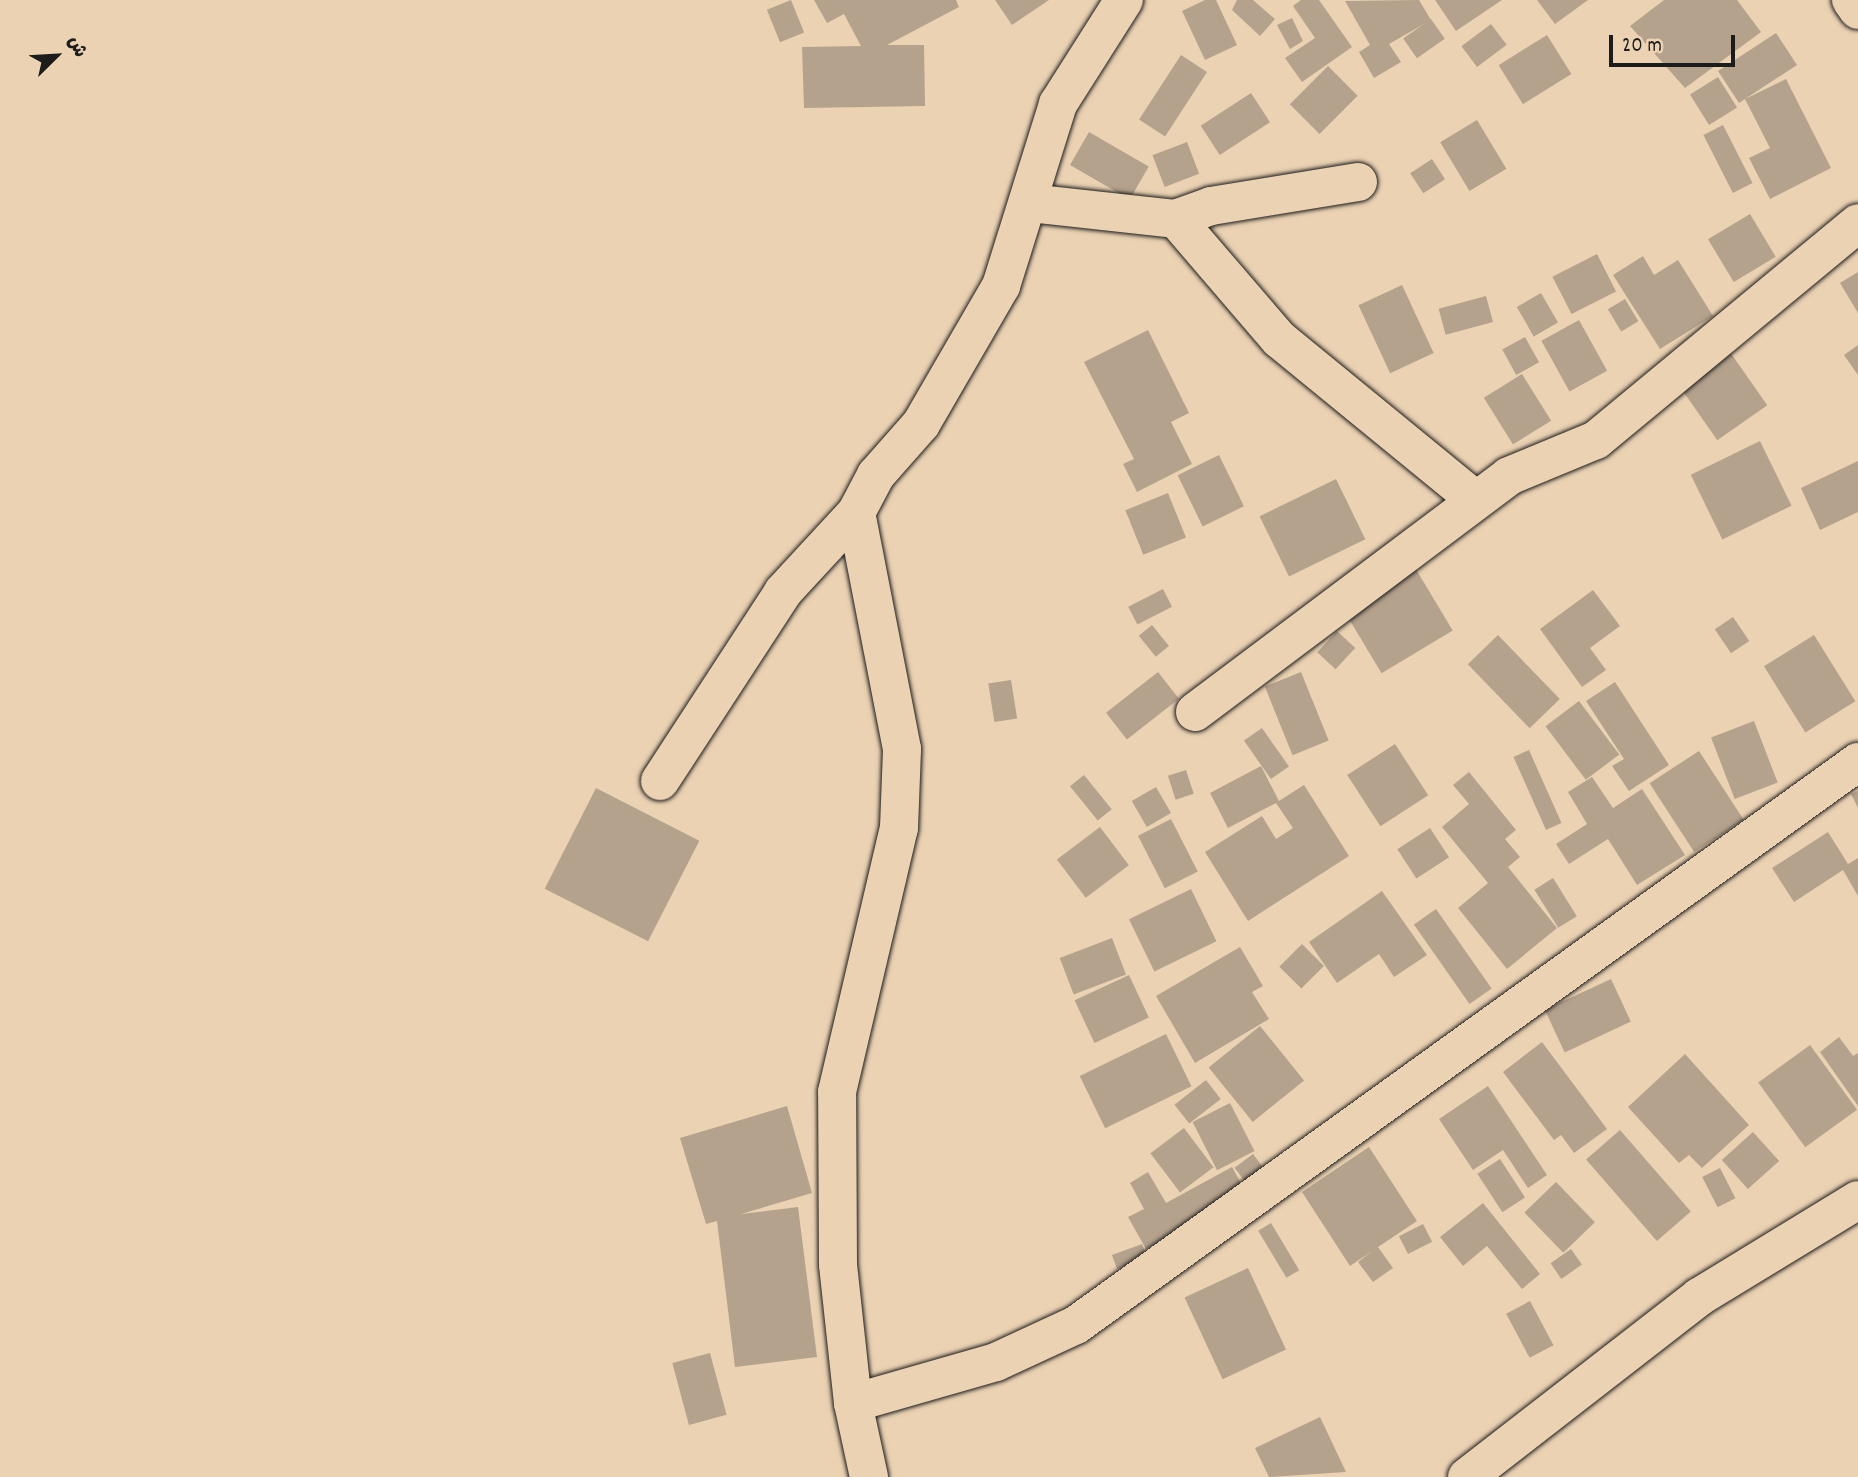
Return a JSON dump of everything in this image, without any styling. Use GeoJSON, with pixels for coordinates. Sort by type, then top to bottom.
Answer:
{"type":"FeatureCollection","features":[{"type":"Feature","properties":{"kind":"street"},"geometry":{"type":"LineString","coordinates":[[660,781],[783,593],[856,513],[876,475],[921,424],[1001,286],[1062,94],[1124,0]]}},
{"type":"Feature","properties":{"kind":"street"},"geometry":{"type":"LineString","coordinates":[[1851,0],[1858,10]]}},
{"type":"Feature","properties":{"kind":"street"},"geometry":{"type":"LineString","coordinates":[[1029,203],[1176,219],[1211,206],[1357,182]]}},
{"type":"Feature","properties":{"kind":"street"},"geometry":{"type":"LineString","coordinates":[[1176,219],[1279,339],[1476,500]]}},
{"type":"Feature","properties":{"kind":"street"},"geometry":{"type":"LineString","coordinates":[[1195,712],[1509,476],[1596,440],[1858,223]]}},
{"type":"Feature","properties":{"kind":"street"},"geometry":{"type":"LineString","coordinates":[[856,513],[902,749],[899,828],[837,1093],[838,1264],[853,1403],[869,1477]]}},
{"type":"Feature","properties":{"kind":"street"},"geometry":{"type":"LineString","coordinates":[[853,1403],[996,1362],[1076,1325],[1858,762]]}},
{"type":"Feature","properties":{"kind":"street"},"geometry":{"type":"LineString","coordinates":[[1467,1477],[1699,1297],[1858,1200]]}},
{"type":"Feature","properties":{"kind":"building"},"geometry":{"type":"Polygon","coordinates":[[[791,0],[804,32],[780,42],[767,10],[791,0]]]}},
{"type":"Feature","properties":{"kind":"building"},"geometry":{"type":"Polygon","coordinates":[[[814,0],[956,0],[959,7],[887,45],[924,45],[925,106],[804,108],[802,47],[861,46],[844,14],[827,23],[814,0]]]}},
{"type":"Feature","properties":{"kind":"building"},"geometry":{"type":"Polygon","coordinates":[[[995,0],[1049,0],[1012,25],[995,0]]]}},
{"type":"Feature","properties":{"kind":"building"},"geometry":{"type":"Polygon","coordinates":[[[1205,0],[1216,0],[1237,45],[1205,60],[1182,11],[1205,0]]]}},
{"type":"Feature","properties":{"kind":"building"},"geometry":{"type":"Polygon","coordinates":[[[1237,0],[1253,0],[1275,19],[1260,36],[1232,10],[1237,0]]]}},
{"type":"Feature","properties":{"kind":"building"},"geometry":{"type":"Polygon","coordinates":[[[1301,0],[1319,0],[1352,47],[1302,82],[1285,58],[1315,38],[1293,6],[1301,0]]]}},
{"type":"Feature","properties":{"kind":"building"},"geometry":{"type":"Polygon","coordinates":[[[1419,0],[1431,20],[1389,44],[1401,62],[1374,78],[1359,52],[1370,45],[1345,1],[1419,0]]]}},
{"type":"Feature","properties":{"kind":"building"},"geometry":{"type":"Polygon","coordinates":[[[1435,0],[1502,0],[1456,31],[1435,0]]]}},
{"type":"Feature","properties":{"kind":"building"},"geometry":{"type":"Polygon","coordinates":[[[1537,0],[1588,0],[1555,24],[1537,0]]]}},
{"type":"Feature","properties":{"kind":"building"},"geometry":{"type":"Polygon","coordinates":[[[1664,0],[1737,0],[1761,32],[1685,88],[1630,26],[1664,0]]]}},
{"type":"Feature","properties":{"kind":"building"},"geometry":{"type":"Polygon","coordinates":[[[1292,18],[1303,41],[1290,49],[1277,25],[1292,18]]]}},
{"type":"Feature","properties":{"kind":"building"},"geometry":{"type":"Polygon","coordinates":[[[1431,19],[1445,39],[1417,58],[1403,39],[1431,19]]]}},
{"type":"Feature","properties":{"kind":"building"},"geometry":{"type":"Polygon","coordinates":[[[1491,24],[1507,45],[1477,67],[1461,46],[1491,24]]]}},
{"type":"Feature","properties":{"kind":"building"},"geometry":{"type":"Polygon","coordinates":[[[1776,33],[1797,65],[1739,103],[1718,71],[1776,33]]]}},
{"type":"Feature","properties":{"kind":"building"},"geometry":{"type":"Polygon","coordinates":[[[1547,35],[1571,74],[1523,104],[1499,65],[1547,35]]]}},
{"type":"Feature","properties":{"kind":"building"},"geometry":{"type":"Polygon","coordinates":[[[1181,55],[1207,72],[1165,136],[1139,120],[1181,55]]]}},
{"type":"Feature","properties":{"kind":"building"},"geometry":{"type":"Polygon","coordinates":[[[1328,66],[1358,96],[1320,134],[1290,104],[1328,66]]]}},
{"type":"Feature","properties":{"kind":"building"},"geometry":{"type":"Polygon","coordinates":[[[1718,77],[1737,108],[1709,125],[1690,94],[1718,77]]]}},
{"type":"Feature","properties":{"kind":"building"},"geometry":{"type":"Polygon","coordinates":[[[1786,79],[1831,168],[1770,199],[1749,158],[1770,148],[1745,99],[1786,79]]]}},
{"type":"Feature","properties":{"kind":"building"},"geometry":{"type":"Polygon","coordinates":[[[1251,93],[1270,122],[1220,155],[1201,126],[1251,93]]]}},
{"type":"Feature","properties":{"kind":"building"},"geometry":{"type":"Polygon","coordinates":[[[1477,120],[1506,169],[1469,191],[1440,142],[1477,120]]]}},
{"type":"Feature","properties":{"kind":"building"},"geometry":{"type":"Polygon","coordinates":[[[1723,125],[1753,183],[1733,193],[1703,135],[1723,125]]]}},
{"type":"Feature","properties":{"kind":"building"},"geometry":{"type":"Polygon","coordinates":[[[1089,132],[1149,166],[1130,199],[1070,165],[1089,132]]]}},
{"type":"Feature","properties":{"kind":"building"},"geometry":{"type":"Polygon","coordinates":[[[1187,142],[1199,174],[1165,187],[1152,155],[1187,142]]]}},
{"type":"Feature","properties":{"kind":"building"},"geometry":{"type":"Polygon","coordinates":[[[1432,159],[1445,179],[1423,193],[1410,173],[1432,159]]]}},
{"type":"Feature","properties":{"kind":"building"},"geometry":{"type":"Polygon","coordinates":[[[1750,214],[1776,257],[1734,282],[1708,239],[1750,214]]]}},
{"type":"Feature","properties":{"kind":"building"},"geometry":{"type":"Polygon","coordinates":[[[1597,254],[1616,291],[1572,314],[1552,277],[1597,254]]]}},
{"type":"Feature","properties":{"kind":"building"},"geometry":{"type":"Polygon","coordinates":[[[1643,256],[1654,275],[1678,260],[1713,316],[1660,349],[1613,275],[1643,256]]]}},
{"type":"Feature","properties":{"kind":"building"},"geometry":{"type":"Polygon","coordinates":[[[1858,272],[1858,313],[1840,283],[1858,272]]]}},
{"type":"Feature","properties":{"kind":"building"},"geometry":{"type":"Polygon","coordinates":[[[1402,285],[1434,353],[1390,373],[1358,305],[1402,285]]]}},
{"type":"Feature","properties":{"kind":"building"},"geometry":{"type":"Polygon","coordinates":[[[1541,293],[1558,322],[1534,336],[1517,307],[1541,293]]]}},
{"type":"Feature","properties":{"kind":"building"},"geometry":{"type":"Polygon","coordinates":[[[1486,296],[1493,322],[1446,335],[1439,309],[1486,296]]]}},
{"type":"Feature","properties":{"kind":"building"},"geometry":{"type":"Polygon","coordinates":[[[1625,299],[1638,321],[1621,332],[1608,309],[1625,299]]]}},
{"type":"Feature","properties":{"kind":"building"},"geometry":{"type":"Polygon","coordinates":[[[1579,320],[1607,371],[1570,392],[1541,341],[1579,320]]]}},
{"type":"Feature","properties":{"kind":"building"},"geometry":{"type":"Polygon","coordinates":[[[1148,330],[1189,413],[1171,422],[1192,464],[1137,492],[1123,464],[1134,459],[1084,362],[1148,330]]]}},
{"type":"Feature","properties":{"kind":"building"},"geometry":{"type":"Polygon","coordinates":[[[1525,337],[1539,362],[1516,375],[1502,350],[1525,337]]]}},
{"type":"Feature","properties":{"kind":"building"},"geometry":{"type":"Polygon","coordinates":[[[1858,345],[1858,375],[1844,355],[1858,345]]]}},
{"type":"Feature","properties":{"kind":"building"},"geometry":{"type":"Polygon","coordinates":[[[1730,352],[1767,405],[1717,440],[1680,387],[1730,352]]]}},
{"type":"Feature","properties":{"kind":"building"},"geometry":{"type":"Polygon","coordinates":[[[1522,374],[1551,421],[1513,444],[1484,398],[1522,374]]]}},
{"type":"Feature","properties":{"kind":"building"},"geometry":{"type":"Polygon","coordinates":[[[1760,441],[1792,506],[1722,539],[1691,475],[1760,441]]]}},
{"type":"Feature","properties":{"kind":"building"},"geometry":{"type":"Polygon","coordinates":[[[1219,455],[1244,506],[1203,526],[1178,475],[1219,455]]]}},
{"type":"Feature","properties":{"kind":"building"},"geometry":{"type":"Polygon","coordinates":[[[1858,461],[1858,512],[1820,530],[1801,488],[1858,461]]]}},
{"type":"Feature","properties":{"kind":"building"},"geometry":{"type":"Polygon","coordinates":[[[1336,479],[1365,539],[1289,576],[1260,516],[1336,479]]]}},
{"type":"Feature","properties":{"kind":"building"},"geometry":{"type":"Polygon","coordinates":[[[1168,493],[1186,538],[1143,555],[1125,510],[1168,493]]]}},
{"type":"Feature","properties":{"kind":"building"},"geometry":{"type":"Polygon","coordinates":[[[1411,561],[1453,630],[1382,673],[1340,604],[1411,561]]]}},
{"type":"Feature","properties":{"kind":"building"},"geometry":{"type":"Polygon","coordinates":[[[1163,589],[1172,607],[1137,625],[1128,607],[1163,589]]]}},
{"type":"Feature","properties":{"kind":"building"},"geometry":{"type":"Polygon","coordinates":[[[1593,590],[1620,626],[1590,648],[1606,670],[1582,687],[1540,629],[1593,590]]]}},
{"type":"Feature","properties":{"kind":"building"},"geometry":{"type":"Polygon","coordinates":[[[1733,617],[1749,641],[1731,653],[1715,629],[1733,617]]]}},
{"type":"Feature","properties":{"kind":"building"},"geometry":{"type":"Polygon","coordinates":[[[1152,625],[1169,646],[1156,657],[1139,636],[1152,625]]]}},
{"type":"Feature","properties":{"kind":"building"},"geometry":{"type":"Polygon","coordinates":[[[1337,631],[1355,648],[1336,669],[1317,652],[1337,631]]]}},
{"type":"Feature","properties":{"kind":"building"},"geometry":{"type":"Polygon","coordinates":[[[1498,635],[1560,699],[1530,728],[1468,664],[1498,635]]]}},
{"type":"Feature","properties":{"kind":"building"},"geometry":{"type":"Polygon","coordinates":[[[1814,635],[1855,701],[1805,732],[1764,666],[1814,635]]]}},
{"type":"Feature","properties":{"kind":"building"},"geometry":{"type":"Polygon","coordinates":[[[1158,672],[1179,699],[1127,739],[1106,713],[1158,672]]]}},
{"type":"Feature","properties":{"kind":"building"},"geometry":{"type":"Polygon","coordinates":[[[1301,672],[1329,741],[1293,755],[1265,687],[1301,672]]]}},
{"type":"Feature","properties":{"kind":"building"},"geometry":{"type":"Polygon","coordinates":[[[1011,680],[1017,719],[994,722],[988,684],[1011,680]]]}},
{"type":"Feature","properties":{"kind":"building"},"geometry":{"type":"Polygon","coordinates":[[[1615,682],[1669,765],[1629,791],[1612,766],[1624,759],[1586,701],[1615,682]]]}},
{"type":"Feature","properties":{"kind":"building"},"geometry":{"type":"Polygon","coordinates":[[[1579,701],[1619,755],[1586,780],[1545,726],[1579,701]]]}},
{"type":"Feature","properties":{"kind":"building"},"geometry":{"type":"Polygon","coordinates":[[[1754,721],[1778,783],[1735,799],[1711,737],[1754,721]]]}},
{"type":"Feature","properties":{"kind":"building"},"geometry":{"type":"Polygon","coordinates":[[[1262,728],[1289,767],[1271,779],[1244,741],[1262,728]]]}},
{"type":"Feature","properties":{"kind":"building"},"geometry":{"type":"Polygon","coordinates":[[[1395,744],[1428,795],[1380,826],[1347,775],[1395,744]]]}},
{"type":"Feature","properties":{"kind":"building"},"geometry":{"type":"Polygon","coordinates":[[[1529,750],[1562,823],[1546,830],[1513,757],[1529,750]]]}},
{"type":"Feature","properties":{"kind":"building"},"geometry":{"type":"Polygon","coordinates":[[[1699,751],[1744,820],[1694,852],[1650,783],[1699,751]]]}},
{"type":"Feature","properties":{"kind":"building"},"geometry":{"type":"Polygon","coordinates":[[[1261,766],[1279,801],[1304,785],[1349,856],[1248,921],[1205,852],[1262,816],[1276,839],[1293,828],[1276,803],[1228,828],[1210,793],[1261,766]]]}},
{"type":"Feature","properties":{"kind":"building"},"geometry":{"type":"Polygon","coordinates":[[[1186,770],[1194,794],[1176,800],[1168,776],[1186,770]]]}},
{"type":"Feature","properties":{"kind":"building"},"geometry":{"type":"Polygon","coordinates":[[[1469,772],[1516,830],[1505,839],[1520,857],[1508,867],[1557,928],[1507,969],[1458,908],[1488,883],[1442,827],[1469,804],[1453,785],[1469,772]]]}},
{"type":"Feature","properties":{"kind":"building"},"geometry":{"type":"Polygon","coordinates":[[[1084,775],[1112,809],[1098,821],[1070,786],[1084,775]]]}},
{"type":"Feature","properties":{"kind":"building"},"geometry":{"type":"Polygon","coordinates":[[[1592,777],[1613,808],[1642,789],[1685,855],[1637,885],[1608,839],[1569,864],[1556,844],[1587,824],[1568,792],[1592,777]]]}},
{"type":"Feature","properties":{"kind":"building"},"geometry":{"type":"Polygon","coordinates":[[[1156,787],[1171,813],[1147,827],[1132,801],[1156,787]]]}},
{"type":"Feature","properties":{"kind":"building"},"geometry":{"type":"Polygon","coordinates":[[[596,788],[699,841],[648,941],[545,889],[596,788]]]}},
{"type":"Feature","properties":{"kind":"building"},"geometry":{"type":"Polygon","coordinates":[[[1858,791],[1858,808],[1851,794],[1858,791]]]}},
{"type":"Feature","properties":{"kind":"building"},"geometry":{"type":"Polygon","coordinates":[[[1171,819],[1198,872],[1165,888],[1138,836],[1171,819]]]}},
{"type":"Feature","properties":{"kind":"building"},"geometry":{"type":"Polygon","coordinates":[[[1100,827],[1129,865],[1086,898],[1057,859],[1100,827]]]}},
{"type":"Feature","properties":{"kind":"building"},"geometry":{"type":"Polygon","coordinates":[[[1430,828],[1449,857],[1416,879],[1397,849],[1430,828]]]}},
{"type":"Feature","properties":{"kind":"building"},"geometry":{"type":"Polygon","coordinates":[[[1828,832],[1848,864],[1858,858],[1858,896],[1843,870],[1794,902],[1772,868],[1828,832]]]}},
{"type":"Feature","properties":{"kind":"building"},"geometry":{"type":"Polygon","coordinates":[[[1553,878],[1577,916],[1558,928],[1534,890],[1553,878]]]}},
{"type":"Feature","properties":{"kind":"building"},"geometry":{"type":"Polygon","coordinates":[[[1191,889],[1216,941],[1154,971],[1129,919],[1191,889]]]}},
{"type":"Feature","properties":{"kind":"building"},"geometry":{"type":"Polygon","coordinates":[[[1382,891],[1427,955],[1394,977],[1379,954],[1337,983],[1309,942],[1382,891]]]}},
{"type":"Feature","properties":{"kind":"building"},"geometry":{"type":"Polygon","coordinates":[[[1436,909],[1492,988],[1470,1004],[1414,924],[1436,909]]]}},
{"type":"Feature","properties":{"kind":"building"},"geometry":{"type":"Polygon","coordinates":[[[1112,938],[1126,974],[1074,994],[1060,958],[1112,938]]]}},
{"type":"Feature","properties":{"kind":"building"},"geometry":{"type":"Polygon","coordinates":[[[1302,944],[1324,966],[1301,989],[1279,967],[1302,944]]]}},
{"type":"Feature","properties":{"kind":"building"},"geometry":{"type":"Polygon","coordinates":[[[1240,947],[1263,986],[1252,992],[1269,1019],[1195,1063],[1156,996],[1240,947]]]}},
{"type":"Feature","properties":{"kind":"building"},"geometry":{"type":"Polygon","coordinates":[[[1129,975],[1149,1018],[1094,1043],[1075,1000],[1129,975]]]}},
{"type":"Feature","properties":{"kind":"building"},"geometry":{"type":"Polygon","coordinates":[[[1611,979],[1631,1022],[1565,1052],[1545,1010],[1611,979]]]}},
{"type":"Feature","properties":{"kind":"building"},"geometry":{"type":"Polygon","coordinates":[[[1260,1026],[1304,1080],[1253,1122],[1209,1068],[1260,1026]]]}},
{"type":"Feature","properties":{"kind":"building"},"geometry":{"type":"Polygon","coordinates":[[[1166,1034],[1191,1086],[1105,1128],[1080,1076],[1166,1034]]]}},
{"type":"Feature","properties":{"kind":"building"},"geometry":{"type":"Polygon","coordinates":[[[1839,1037],[1853,1056],[1858,1053],[1858,1106],[1820,1052],[1839,1037]]]}},
{"type":"Feature","properties":{"kind":"building"},"geometry":{"type":"Polygon","coordinates":[[[1542,1042],[1607,1129],[1574,1153],[1561,1135],[1554,1140],[1503,1072],[1542,1042]]]}},
{"type":"Feature","properties":{"kind":"building"},"geometry":{"type":"Polygon","coordinates":[[[1810,1045],[1857,1110],[1805,1147],[1758,1083],[1810,1045]]]}},
{"type":"Feature","properties":{"kind":"building"},"geometry":{"type":"Polygon","coordinates":[[[1685,1054],[1749,1125],[1702,1168],[1689,1155],[1679,1163],[1628,1107],[1685,1054]]]}},
{"type":"Feature","properties":{"kind":"building"},"geometry":{"type":"Polygon","coordinates":[[[1206,1080],[1221,1099],[1189,1124],[1174,1105],[1206,1080]]]}},
{"type":"Feature","properties":{"kind":"building"},"geometry":{"type":"Polygon","coordinates":[[[1488,1086],[1547,1175],[1528,1188],[1503,1150],[1473,1170],[1439,1119],[1488,1086]]]}},
{"type":"Feature","properties":{"kind":"building"},"geometry":{"type":"Polygon","coordinates":[[[1230,1103],[1255,1151],[1217,1170],[1193,1122],[1230,1103]]]}},
{"type":"Feature","properties":{"kind":"building"},"geometry":{"type":"Polygon","coordinates":[[[787,1106],[812,1193],[741,1214],[798,1207],[817,1357],[735,1367],[717,1221],[706,1224],[680,1138],[787,1106]]]}},
{"type":"Feature","properties":{"kind":"building"},"geometry":{"type":"Polygon","coordinates":[[[1184,1128],[1213,1167],[1180,1192],[1150,1153],[1184,1128]]]}},
{"type":"Feature","properties":{"kind":"building"},"geometry":{"type":"Polygon","coordinates":[[[1620,1130],[1691,1212],[1657,1241],[1586,1160],[1620,1130]]]}},
{"type":"Feature","properties":{"kind":"building"},"geometry":{"type":"Polygon","coordinates":[[[1753,1132],[1779,1161],[1748,1189],[1722,1160],[1753,1132]]]}},
{"type":"Feature","properties":{"kind":"building"},"geometry":{"type":"Polygon","coordinates":[[[1369,1147],[1417,1221],[1378,1247],[1393,1268],[1373,1282],[1358,1262],[1372,1251],[1350,1266],[1302,1192],[1369,1147]]]}},
{"type":"Feature","properties":{"kind":"building"},"geometry":{"type":"Polygon","coordinates":[[[1253,1154],[1268,1174],[1250,1188],[1235,1168],[1253,1154]]]}},
{"type":"Feature","properties":{"kind":"building"},"geometry":{"type":"Polygon","coordinates":[[[1500,1159],[1525,1198],[1502,1212],[1477,1174],[1500,1159]]]}},
{"type":"Feature","properties":{"kind":"building"},"geometry":{"type":"Polygon","coordinates":[[[1232,1167],[1247,1194],[1146,1249],[1128,1217],[1144,1209],[1130,1183],[1148,1172],[1166,1203],[1232,1167]]]}},
{"type":"Feature","properties":{"kind":"building"},"geometry":{"type":"Polygon","coordinates":[[[1720,1168],[1735,1198],[1718,1207],[1702,1177],[1720,1168]]]}},
{"type":"Feature","properties":{"kind":"building"},"geometry":{"type":"Polygon","coordinates":[[[1556,1182],[1595,1222],[1563,1253],[1524,1213],[1556,1182]]]}},
{"type":"Feature","properties":{"kind":"building"},"geometry":{"type":"Polygon","coordinates":[[[1483,1203],[1540,1274],[1522,1289],[1487,1246],[1463,1266],[1440,1237],[1483,1203]]]}},
{"type":"Feature","properties":{"kind":"building"},"geometry":{"type":"Polygon","coordinates":[[[1271,1223],[1299,1270],[1286,1278],[1258,1231],[1271,1223]]]}},
{"type":"Feature","properties":{"kind":"building"},"geometry":{"type":"Polygon","coordinates":[[[1423,1224],[1432,1242],[1408,1254],[1399,1236],[1423,1224]]]}},
{"type":"Feature","properties":{"kind":"building"},"geometry":{"type":"Polygon","coordinates":[[[1142,1244],[1147,1258],[1117,1269],[1112,1255],[1142,1244]]]}},
{"type":"Feature","properties":{"kind":"building"},"geometry":{"type":"Polygon","coordinates":[[[1571,1249],[1582,1265],[1561,1279],[1551,1263],[1571,1249]]]}},
{"type":"Feature","properties":{"kind":"building"},"geometry":{"type":"Polygon","coordinates":[[[1248,1268],[1286,1350],[1223,1379],[1185,1298],[1248,1268]]]}},
{"type":"Feature","properties":{"kind":"building"},"geometry":{"type":"Polygon","coordinates":[[[1530,1301],[1553,1345],[1530,1358],[1506,1314],[1530,1301]]]}},
{"type":"Feature","properties":{"kind":"building"},"geometry":{"type":"Polygon","coordinates":[[[710,1353],[727,1415],[689,1425],[672,1363],[710,1353]]]}},
{"type":"Feature","properties":{"kind":"building"},"geometry":{"type":"Polygon","coordinates":[[[1320,1417],[1346,1472],[1269,1477],[1255,1448],[1320,1417]]]}}]}
